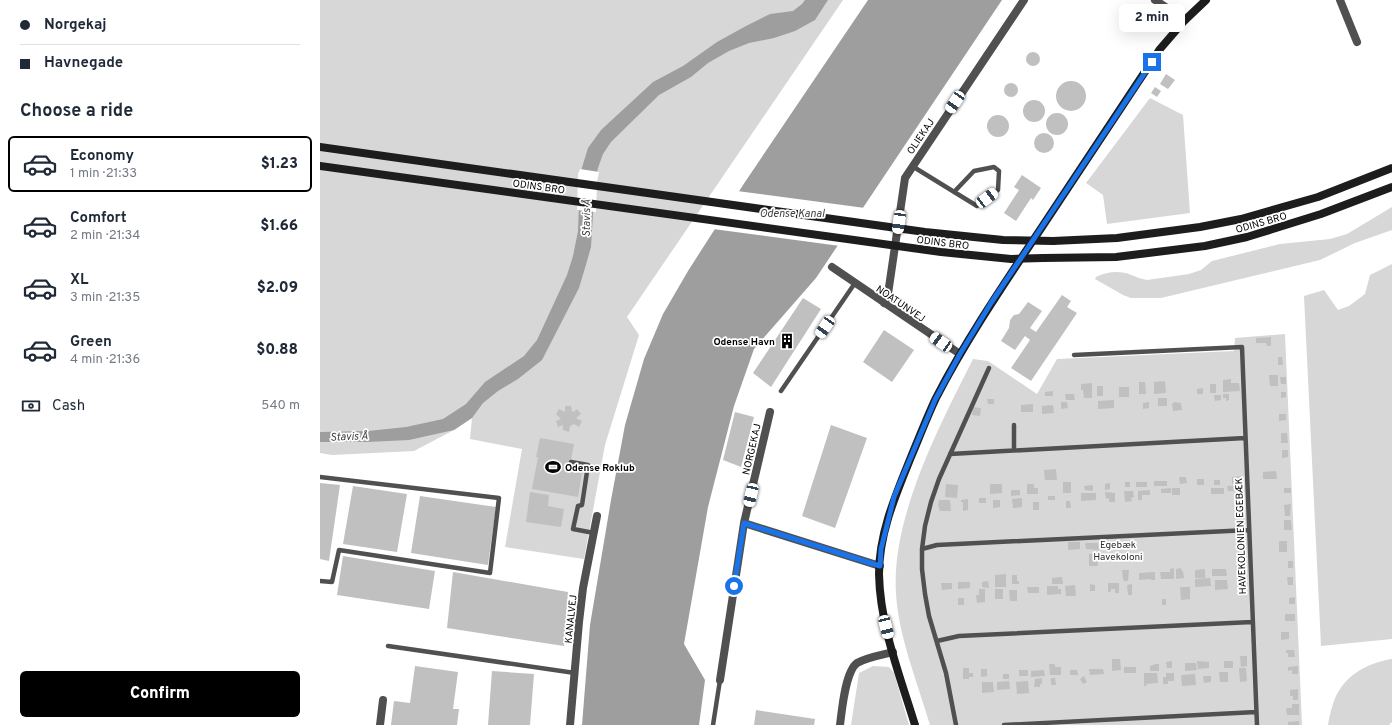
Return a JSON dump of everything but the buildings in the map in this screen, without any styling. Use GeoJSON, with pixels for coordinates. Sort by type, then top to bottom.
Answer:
{"type":"FeatureCollection","features":[{"type":"Feature","properties":{"kind":"main road"},"geometry":{"type":"LineString","coordinates":[[915,725],[883,615],[880,595],[880,566],[883,542],[894,497],[935,400],[960,354],[996,296],[1160,49],[1185,20],[1206,0]]}},
{"type":"Feature","properties":{"kind":"main road","name":"ODINS BRO"},"geometry":{"type":"LineString","coordinates":[[320,147],[925,232],[1003,240],[1053,241],[1117,238],[1200,227],[1241,218],[1318,197],[1392,168]]}},
{"type":"Feature","properties":{"kind":"main road","name":"ODINS BRO"},"geometry":{"type":"LineString","coordinates":[[320,166],[941,252],[1011,259],[1116,257],[1205,246],[1247,237],[1321,214],[1392,187]]}},
{"type":"Feature","properties":{"kind":"street","name":"OLIEKAJ"},"geometry":{"type":"LineString","coordinates":[[884,303],[888,294],[905,178],[1024,0]]}},
{"type":"Feature","properties":{"kind":"street"},"geometry":{"type":"LineString","coordinates":[[1155,0],[1185,20]]}},
{"type":"Feature","properties":{"kind":"street"},"geometry":{"type":"LineString","coordinates":[[1340,0],[1357,42]]}},
{"type":"Feature","properties":{"kind":"street","name":"NOATUNVEJ"},"geometry":{"type":"LineString","coordinates":[[832,267],[960,354]]}},
{"type":"Feature","properties":{"kind":"street","name":"NORGEKAJ"},"geometry":{"type":"LineString","coordinates":[[720,680],[744,523],[770,412]]}},
{"type":"Feature","properties":{"kind":"street","name":"KANALVEJ"},"geometry":{"type":"LineString","coordinates":[[570,725],[583,588],[597,516]]}},
{"type":"Feature","properties":{"kind":"street"},"geometry":{"type":"LineString","coordinates":[[744,523],[880,566]]}},
{"type":"Feature","properties":{"kind":"street"},"geometry":{"type":"LineString","coordinates":[[840,725],[850,673],[856,664],[865,659],[893,652]]}},
{"type":"Feature","properties":{"kind":"street"},"geometry":{"type":"LineString","coordinates":[[380,725],[383,700]]}},
{"type":"Feature","properties":{"kind":"lane"},"geometry":{"type":"LineString","coordinates":[[912,166],[954,192],[977,206],[998,190],[999,171],[994,167],[974,171],[954,192]]}},
{"type":"Feature","properties":{"kind":"lane"},"geometry":{"type":"LineString","coordinates":[[782,391],[855,283]]}},
{"type":"Feature","properties":{"kind":"lane","name":"HAVEKOLONIEN EGEBÆK"},"geometry":{"type":"LineString","coordinates":[[1074,355],[1242,347],[1257,725]]}},
{"type":"Feature","properties":{"kind":"lane"},"geometry":{"type":"LineString","coordinates":[[956,725],[946,672],[925,594],[922,569],[922,548],[925,526],[931,502],[950,454],[989,368]]}},
{"type":"Feature","properties":{"kind":"lane"},"geometry":{"type":"LineString","coordinates":[[1014,426],[1014,450]]}},
{"type":"Feature","properties":{"kind":"lane"},"geometry":{"type":"LineString","coordinates":[[950,454],[1245,438]]}},
{"type":"Feature","properties":{"kind":"lane"},"geometry":{"type":"LineString","coordinates":[[571,462],[588,465],[582,504],[578,506],[574,529],[594,533]]}},
{"type":"Feature","properties":{"kind":"lane"},"geometry":{"type":"LineString","coordinates":[[320,477],[499,498],[490,573],[339,550],[332,582],[320,581]]}},
{"type":"Feature","properties":{"kind":"lane"},"geometry":{"type":"LineString","coordinates":[[922,548],[937,545],[1249,530]]}},
{"type":"Feature","properties":{"kind":"lane"},"geometry":{"type":"LineString","coordinates":[[937,641],[959,636],[1252,622]]}},
{"type":"Feature","properties":{"kind":"lane"},"geometry":{"type":"LineString","coordinates":[[388,646],[575,673]]}},
{"type":"Feature","properties":{"kind":"lane"},"geometry":{"type":"LineString","coordinates":[[713,725],[720,680]]}},
{"type":"Feature","properties":{"kind":"lane"},"geometry":{"type":"LineString","coordinates":[[1004,725],[1256,712]]}},
{"type":"Feature","properties":{"kind":"green space"},"geometry":{"type":"Polygon","coordinates":[[[320,0],[843,0],[627,317],[639,335],[605,445],[584,559],[505,547],[522,449],[470,439],[472,418],[454,430],[414,451],[332,455],[320,453],[320,0]]]}},
{"type":"Feature","properties":{"kind":"green space"},"geometry":{"type":"Polygon","coordinates":[[[1150,98],[1183,115],[1190,213],[1107,224],[1103,195],[1086,183],[1150,98]]]}},
{"type":"Feature","properties":{"kind":"green space"},"geometry":{"type":"Polygon","coordinates":[[[1392,207],[1392,230],[1355,243],[1320,260],[1161,298],[1131,298],[1095,279],[1100,275],[1114,272],[1127,273],[1147,280],[1189,274],[1201,270],[1212,261],[1280,244],[1330,239],[1347,234],[1392,207]]]}},
{"type":"Feature","properties":{"kind":"green space"},"geometry":{"type":"Polygon","coordinates":[[[1392,264],[1392,639],[1321,646],[1304,296],[1324,290],[1338,310],[1349,306],[1365,294],[1370,275],[1392,264]]]}},
{"type":"Feature","properties":{"kind":"green space","name":"Egebæk Havekoloni"},"geometry":{"type":"Polygon","coordinates":[[[1285,334],[1302,725],[930,725],[900,626],[896,593],[897,564],[901,534],[909,503],[920,472],[946,413],[973,359],[988,361],[1037,394],[1057,359],[1234,351],[1235,338],[1285,334]]]}},
{"type":"Feature","properties":{"kind":"green space"},"geometry":{"type":"Polygon","coordinates":[[[1392,659],[1392,722],[1389,725],[1328,725],[1337,694],[1348,679],[1364,668],[1392,659]]]}},
{"type":"Feature","properties":{"kind":"green space"},"geometry":{"type":"Polygon","coordinates":[[[873,666],[889,667],[894,673],[909,725],[851,725],[859,673],[873,666]]]}},
{"type":"Feature","properties":{"kind":"water","name":"Stavis Å"},"geometry":{"type":"Polygon","coordinates":[[[805,0],[828,0],[815,20],[795,31],[774,38],[749,43],[729,51],[708,63],[691,77],[659,95],[611,142],[603,154],[598,168],[595,182],[591,247],[579,288],[542,360],[518,379],[498,391],[483,403],[472,418],[454,430],[409,440],[320,442],[320,432],[368,431],[406,427],[443,419],[466,404],[485,382],[524,356],[537,340],[567,275],[573,256],[578,231],[580,174],[588,148],[601,130],[653,82],[683,66],[717,42],[746,26],[770,14],[793,11],[805,0]]]}},
{"type":"Feature","properties":{"kind":"water","name":"Odense Kanal"},"geometry":{"type":"Polygon","coordinates":[[[868,0],[1002,0],[816,278],[754,349],[734,406],[708,507],[684,644],[705,680],[699,725],[582,725],[590,625],[611,500],[625,425],[644,359],[663,314],[688,271],[745,182],[868,0]]]}},
{"type":"Feature","properties":{"kind":"pier"},"geometry":{"type":"Polygon","coordinates":[[[580,169],[599,172],[597,182],[596,212],[577,210],[578,174],[580,169]]]}},
{"type":"Feature","properties":{"kind":"pier"},"geometry":{"type":"Polygon","coordinates":[[[737,191],[865,208],[840,246],[713,229],[737,191]]]}},
{"type":"Feature","properties":{"kind":"place","name":"Odense Havn"},"geometry":{"type":"Point","coordinates":[787,341]}},
{"type":"Feature","properties":{"kind":"place","name":"Odense Roklub"},"geometry":{"type":"Point","coordinates":[553,467]}},
{"type":"Feature","properties":{"kind":"route"},"geometry":{"type":"LineString","coordinates":[[734,586],[744,523],[880,566],[881,549],[894,497],[935,400],[960,354],[991,303],[1152,62]]}}]}
